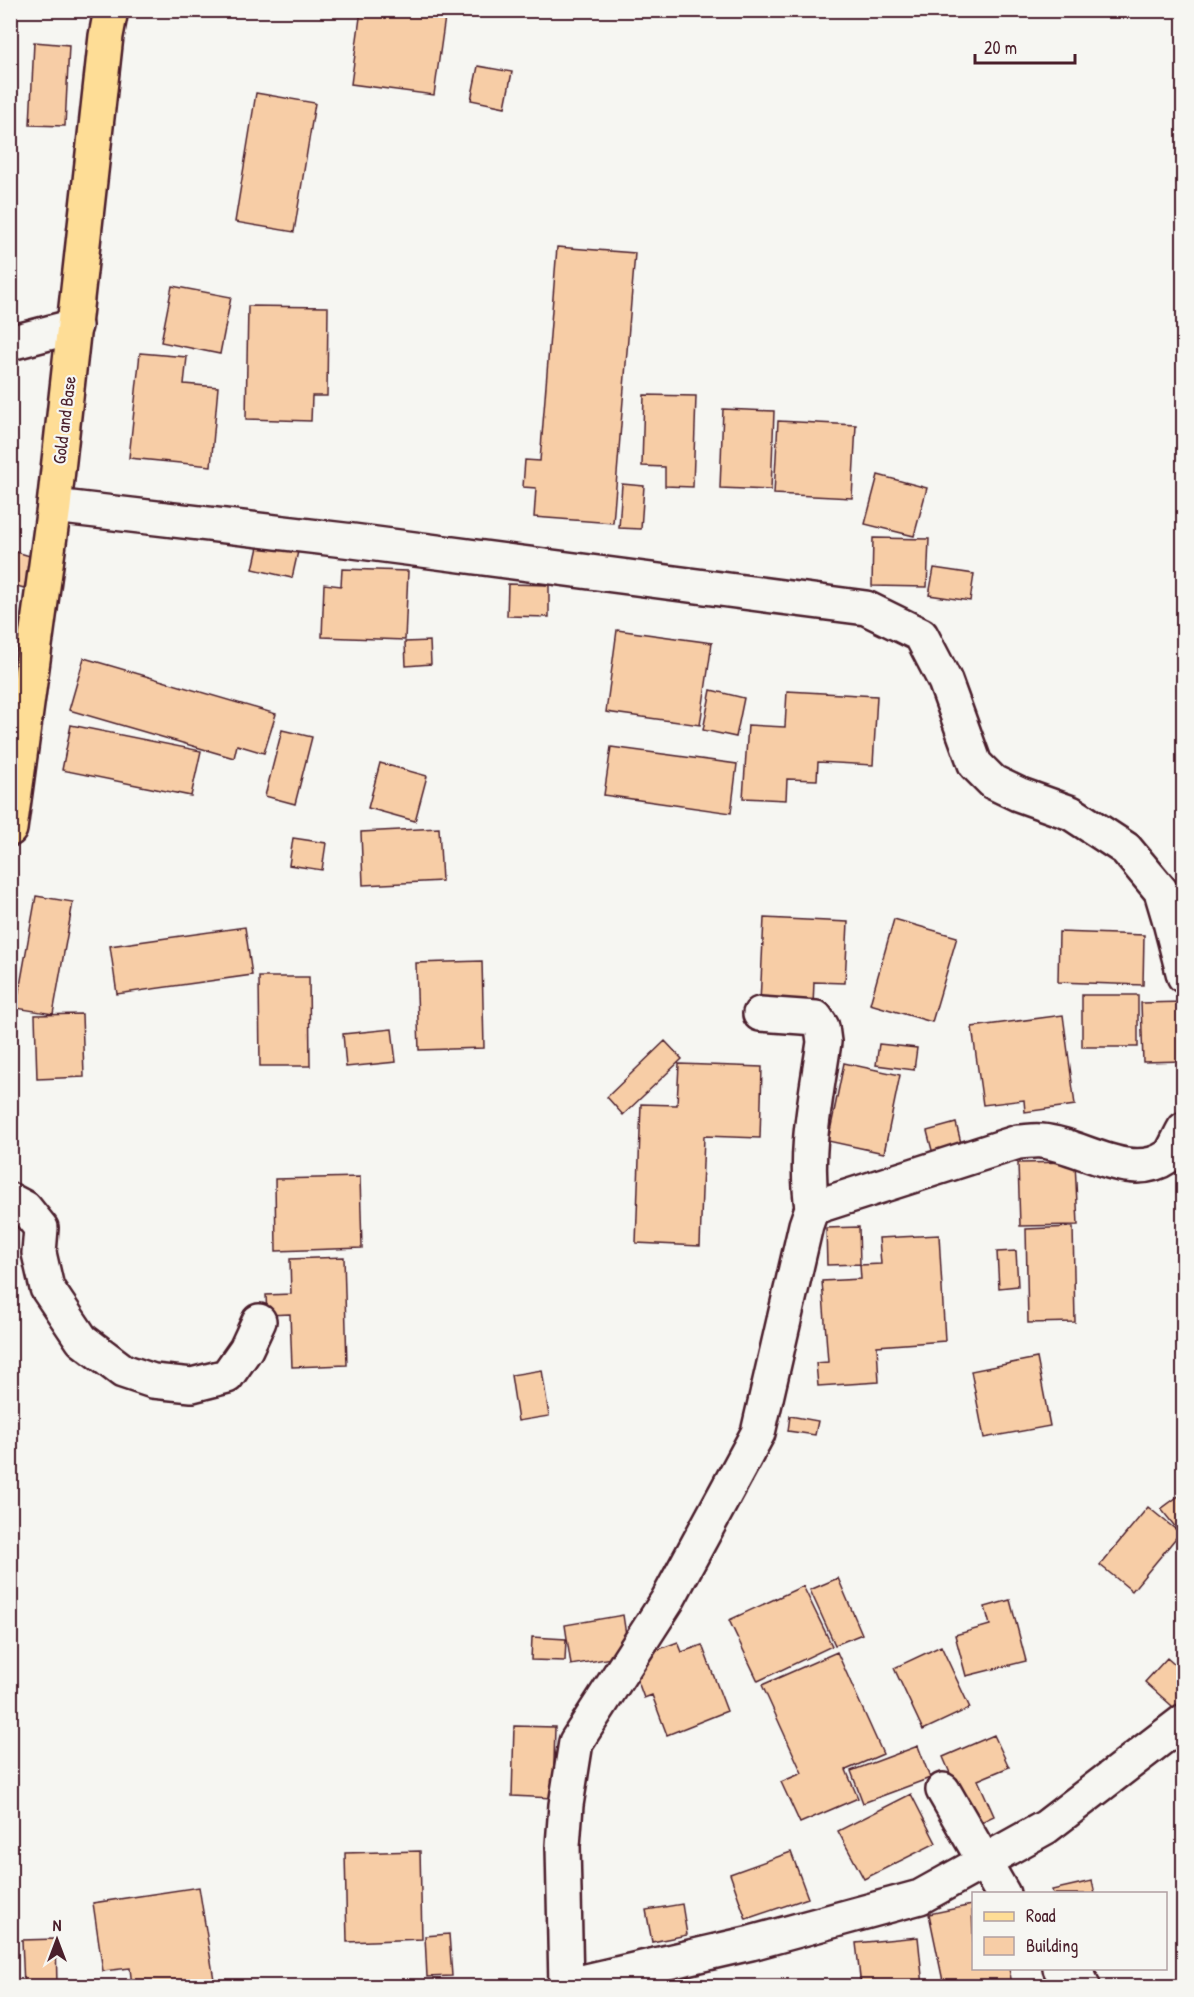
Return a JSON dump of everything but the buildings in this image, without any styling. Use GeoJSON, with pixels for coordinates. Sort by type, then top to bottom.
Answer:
{"type":"FeatureCollection","features":[{"type":"Feature","properties":{"kind":"main road","name":"Gold and Base"},"geometry":{"type":"LineString","coordinates":[[10,829],[54,506],[111,10]]}},
{"type":"Feature","properties":{"kind":"street"},"geometry":{"type":"LineString","coordinates":[[10,343],[75,326]]}},
{"type":"Feature","properties":{"kind":"street"},"geometry":{"type":"LineString","coordinates":[[54,506],[354,541],[866,608],[921,635],[945,681],[975,764],[993,782],[1018,794],[1071,813],[1126,849],[1161,891],[1184,976]]}},
{"type":"Feature","properties":{"kind":"street"},"geometry":{"type":"LineString","coordinates":[[760,1014],[816,1018],[822,1026],[824,1042],[808,1156],[808,1180],[812,1208],[806,1225],[758,1433],[666,1601],[576,1742],[566,1805],[563,1846],[565,1986],[751,1943],[920,1897],[1046,1827],[1184,1721]]}},
{"type":"Feature","properties":{"kind":"street"},"geometry":{"type":"LineString","coordinates":[[812,1208],[1018,1142],[1042,1141],[1085,1152],[1121,1166],[1152,1164],[1169,1156],[1184,1129]]}},
{"type":"Feature","properties":{"kind":"street"},"geometry":{"type":"LineString","coordinates":[[10,1200],[25,1208],[41,1228],[39,1253],[47,1288],[82,1340],[123,1371],[153,1381],[192,1385],[226,1376],[246,1349],[259,1321]]}},
{"type":"Feature","properties":{"kind":"street"},"geometry":{"type":"LineString","coordinates":[[943,1790],[1002,1892]]}},
{"type":"Feature","properties":{"kind":"street"},"geometry":{"type":"LineString","coordinates":[[1064,1970],[1079,1978],[1083,1986]]}}]}
